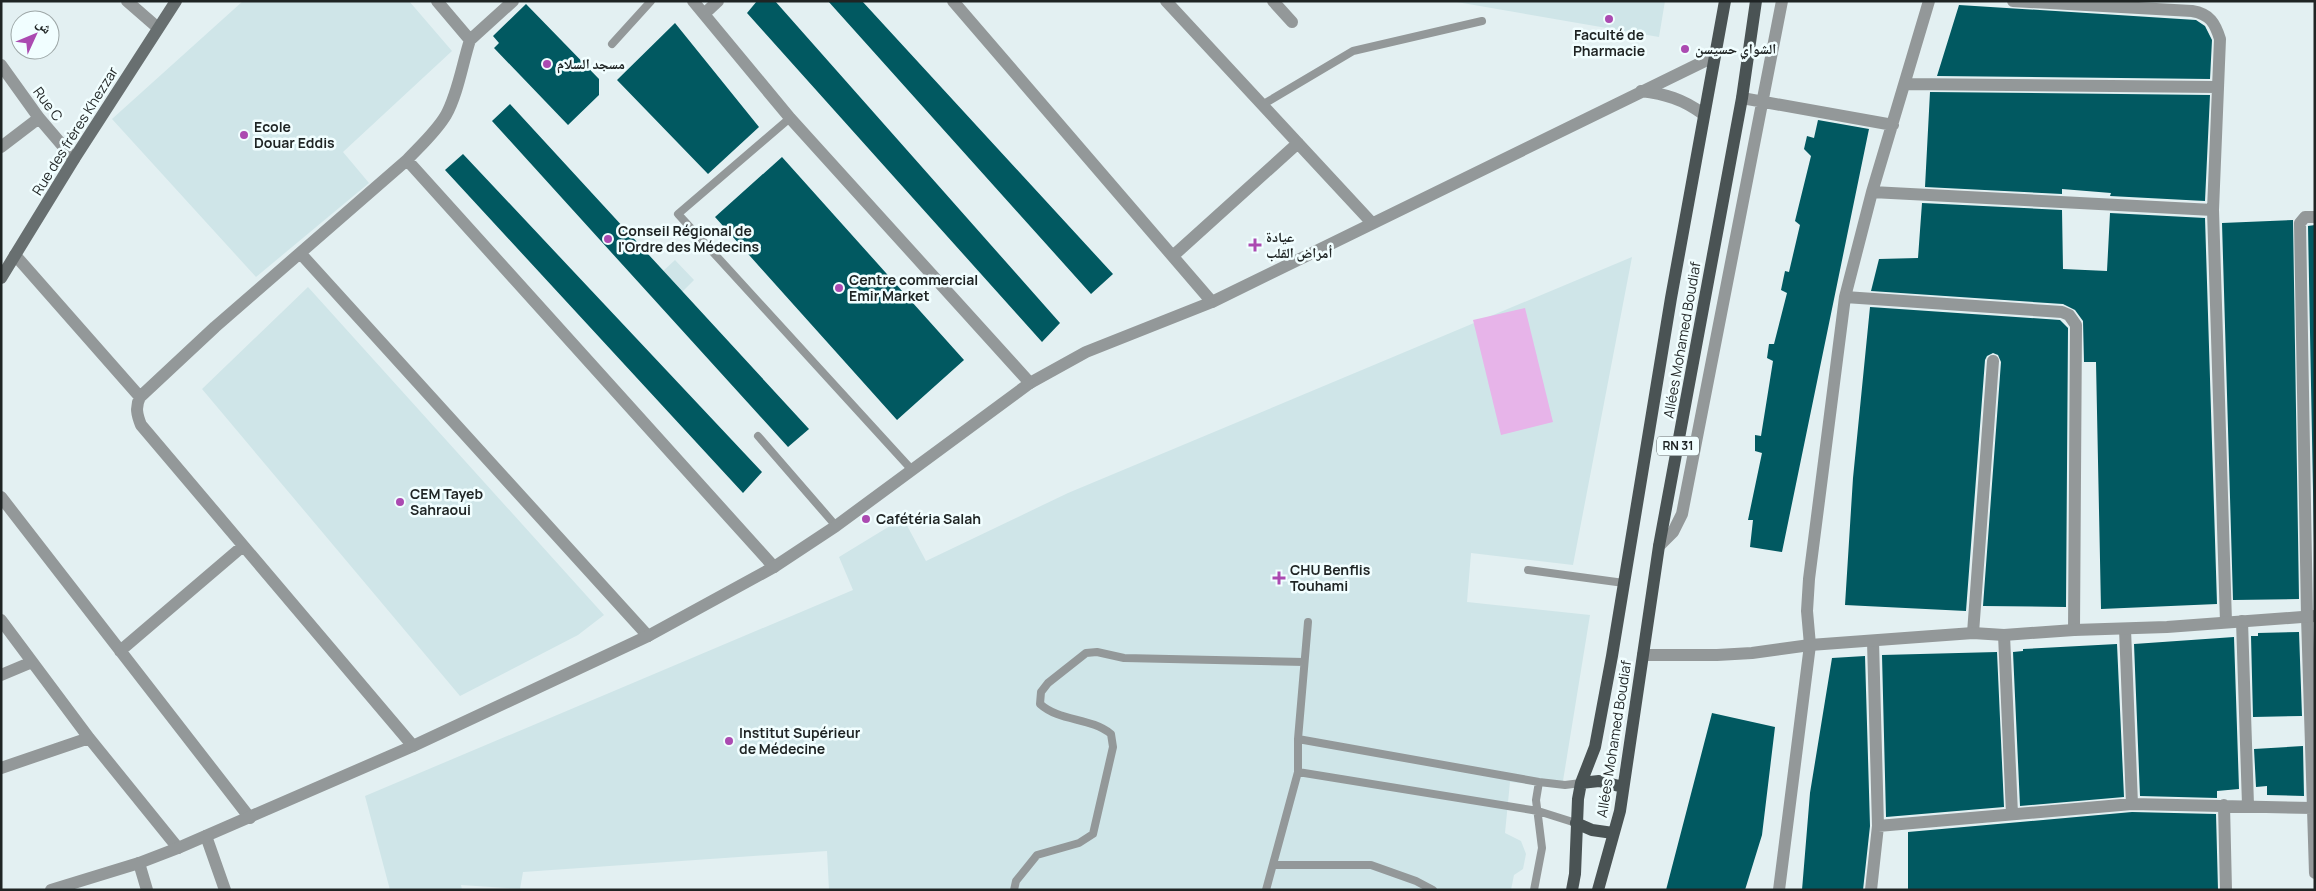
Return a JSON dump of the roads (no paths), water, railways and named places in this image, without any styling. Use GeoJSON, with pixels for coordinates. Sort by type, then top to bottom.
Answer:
{"type":"FeatureCollection","features":[{"type":"Feature","properties":{"kind":"main road","name":"Rue des frères Khezzar"},"geometry":{"type":"LineString","coordinates":[[1,278],[74,159],[176,1]]}},
{"type":"Feature","properties":{"kind":"main road","name":"Allées Mohamed Boudiaf"},"geometry":{"type":"LineString","coordinates":[[1572,890],[1576,861],[1576,823],[1581,783],[1595,746],[1703,114],[1725,1]]}},
{"type":"Feature","properties":{"kind":"main road","name":"Allées Mohamed Boudiaf"},"geometry":{"type":"LineString","coordinates":[[1598,890],[1620,811],[1659,546],[1742,98],[1756,1]]}},
{"type":"Feature","properties":{"kind":"main road"},"geometry":{"type":"LineString","coordinates":[[1581,783],[1599,781],[1623,787]]}},
{"type":"Feature","properties":{"kind":"main road"},"geometry":{"type":"LineString","coordinates":[[1576,823],[1592,830],[1613,833]]}},
{"type":"Feature","properties":{"kind":"street"},"geometry":{"type":"LineString","coordinates":[[127,1],[158,28]]}},
{"type":"Feature","properties":{"kind":"street"},"geometry":{"type":"LineString","coordinates":[[436,1],[470,40]]}},
{"type":"Feature","properties":{"kind":"street"},"geometry":{"type":"LineString","coordinates":[[413,746],[141,425],[137,416],[137,406],[140,397],[215,327],[301,254],[407,160],[430,137],[445,116],[454,98],[470,40],[513,1]]}},
{"type":"Feature","properties":{"kind":"street"},"geometry":{"type":"LineString","coordinates":[[693,1],[790,118],[1030,383]]}},
{"type":"Feature","properties":{"kind":"street"},"geometry":{"type":"LineString","coordinates":[[704,14],[718,1]]}},
{"type":"Feature","properties":{"kind":"street"},"geometry":{"type":"LineString","coordinates":[[953,1],[1212,302]]}},
{"type":"Feature","properties":{"kind":"street"},"geometry":{"type":"LineString","coordinates":[[1166,1],[1372,223]]}},
{"type":"Feature","properties":{"kind":"street"},"geometry":{"type":"LineString","coordinates":[[1272,1],[1292,22]]}},
{"type":"Feature","properties":{"kind":"street"},"geometry":{"type":"LineString","coordinates":[[1659,546],[1674,532],[1682,514],[1782,1]]}},
{"type":"Feature","properties":{"kind":"street"},"geometry":{"type":"LineString","coordinates":[[1779,890],[1810,645],[1807,611],[1809,579],[1846,297],[1872,192],[1906,84],[1929,1]]}},
{"type":"Feature","properties":{"kind":"street"},"geometry":{"type":"LineString","coordinates":[[2013,1],[2192,11],[2207,15],[2216,28],[2220,39],[2214,210],[2226,622]]}},
{"type":"Feature","properties":{"kind":"street"},"geometry":{"type":"LineString","coordinates":[[51,890],[139,863],[250,818],[413,746],[648,636],[774,567],[836,526],[1030,383],[1086,352],[1212,302],[1640,91],[1713,58]]}},
{"type":"Feature","properties":{"kind":"street","name":"Rue C"},"geometry":{"type":"LineString","coordinates":[[1,65],[39,118],[74,159]]}},
{"type":"Feature","properties":{"kind":"street"},"geometry":{"type":"LineString","coordinates":[[1906,84],[2217,87]]}},
{"type":"Feature","properties":{"kind":"street"},"geometry":{"type":"LineString","coordinates":[[1640,91],[1674,97],[1692,105],[1703,114]]}},
{"type":"Feature","properties":{"kind":"street"},"geometry":{"type":"LineString","coordinates":[[1742,98],[1764,100],[1893,125]]}},
{"type":"Feature","properties":{"kind":"street"},"geometry":{"type":"LineString","coordinates":[[1,147],[39,118]]}},
{"type":"Feature","properties":{"kind":"street"},"geometry":{"type":"LineString","coordinates":[[1174,256],[1298,143]]}},
{"type":"Feature","properties":{"kind":"street"},"geometry":{"type":"LineString","coordinates":[[407,160],[774,567]]}},
{"type":"Feature","properties":{"kind":"street"},"geometry":{"type":"LineString","coordinates":[[1872,192],[2214,210]]}},
{"type":"Feature","properties":{"kind":"street"},"geometry":{"type":"LineString","coordinates":[[2315,217],[2305,217],[2300,223],[2311,616],[2315,873]]}},
{"type":"Feature","properties":{"kind":"street"},"geometry":{"type":"LineString","coordinates":[[15,254],[140,397]]}},
{"type":"Feature","properties":{"kind":"street"},"geometry":{"type":"LineString","coordinates":[[301,254],[648,636]]}},
{"type":"Feature","properties":{"kind":"street"},"geometry":{"type":"LineString","coordinates":[[1846,297],[2062,312],[2074,319],[2076,325],[2074,630]]}},
{"type":"Feature","properties":{"kind":"street"},"geometry":{"type":"LineString","coordinates":[[1973,633],[1993,361]]}},
{"type":"Feature","properties":{"kind":"street"},"geometry":{"type":"LineString","coordinates":[[1,497],[250,818]]}},
{"type":"Feature","properties":{"kind":"street"},"geometry":{"type":"LineString","coordinates":[[120,651],[243,546]]}},
{"type":"Feature","properties":{"kind":"street"},"geometry":{"type":"LineString","coordinates":[[1643,655],[1752,653],[1810,645],[1973,633],[2004,635],[2074,630],[2125,629],[2311,616]]}},
{"type":"Feature","properties":{"kind":"street"},"geometry":{"type":"LineString","coordinates":[[1,620],[88,738],[178,848]]}},
{"type":"Feature","properties":{"kind":"street"},"geometry":{"type":"LineString","coordinates":[[2242,621],[2248,805]]}},
{"type":"Feature","properties":{"kind":"street"},"geometry":{"type":"LineString","coordinates":[[2125,629],[2132,804]]}},
{"type":"Feature","properties":{"kind":"street"},"geometry":{"type":"LineString","coordinates":[[2004,635],[2012,814]]}},
{"type":"Feature","properties":{"kind":"street"},"geometry":{"type":"LineString","coordinates":[[1871,890],[1878,826],[1872,641]]}},
{"type":"Feature","properties":{"kind":"street"},"geometry":{"type":"LineString","coordinates":[[1,675],[32,662]]}},
{"type":"Feature","properties":{"kind":"street"},"geometry":{"type":"LineString","coordinates":[[1,768],[88,738]]}},
{"type":"Feature","properties":{"kind":"street"},"geometry":{"type":"LineString","coordinates":[[1878,826],[2132,804],[2248,805],[2313,808]]}},
{"type":"Feature","properties":{"kind":"street"},"geometry":{"type":"LineString","coordinates":[[2224,805],[2226,890]]}},
{"type":"Feature","properties":{"kind":"street"},"geometry":{"type":"LineString","coordinates":[[206,836],[225,890]]}},
{"type":"Feature","properties":{"kind":"street"},"geometry":{"type":"LineString","coordinates":[[139,863],[147,890]]}},
{"type":"Feature","properties":{"kind":"lane"},"geometry":{"type":"LineString","coordinates":[[612,44],[651,1]]}},
{"type":"Feature","properties":{"kind":"lane"},"geometry":{"type":"LineString","coordinates":[[1262,105],[1353,51],[1482,21]]}},
{"type":"Feature","properties":{"kind":"lane"},"geometry":{"type":"LineString","coordinates":[[790,118],[678,214],[912,470]]}},
{"type":"Feature","properties":{"kind":"lane"},"geometry":{"type":"LineString","coordinates":[[758,436],[836,526]]}},
{"type":"Feature","properties":{"kind":"lane"},"geometry":{"type":"LineString","coordinates":[[1528,570],[1624,583]]}},
{"type":"Feature","properties":{"kind":"lane"},"geometry":{"type":"LineString","coordinates":[[1266,890],[1298,772],[1298,739],[1308,622]]}},
{"type":"Feature","properties":{"kind":"lane"},"geometry":{"type":"LineString","coordinates":[[1014,890],[1016,881],[1037,855],[1079,843],[1093,834],[1113,747],[1111,734],[1100,725],[1048,711],[1040,704],[1041,692],[1048,683],[1078,659],[1086,653],[1098,652],[1124,658],[1304,662]]}},
{"type":"Feature","properties":{"kind":"lane"},"geometry":{"type":"LineString","coordinates":[[1298,739],[1539,782],[1565,785],[1581,783]]}},
{"type":"Feature","properties":{"kind":"lane"},"geometry":{"type":"LineString","coordinates":[[1298,772],[1538,812],[1576,823]]}},
{"type":"Feature","properties":{"kind":"lane"},"geometry":{"type":"LineString","coordinates":[[1534,890],[1542,848],[1537,794],[1539,782]]}},
{"type":"Feature","properties":{"kind":"lane"},"geometry":{"type":"LineString","coordinates":[[1273,864],[1371,865],[1416,880],[1433,890]]}},
{"type":"Feature","properties":{"kind":"place","name":"Faculté de Pharmacie"},"geometry":{"type":"Point","coordinates":[1609,19]}},
{"type":"Feature","properties":{"kind":"place","name":"الشواي حسيسن"},"geometry":{"type":"Point","coordinates":[1685,49]}},
{"type":"Feature","properties":{"kind":"place","name":"مسجد السلام"},"geometry":{"type":"Point","coordinates":[547,64]}},
{"type":"Feature","properties":{"kind":"place","name":"Ecole Douar Eddis"},"geometry":{"type":"Point","coordinates":[244,135]}},
{"type":"Feature","properties":{"kind":"place","name":"Conseil Régional de l'Ordre des Médecins"},"geometry":{"type":"Point","coordinates":[608,239]}},
{"type":"Feature","properties":{"kind":"place","name":"عيادة أمراض القلب"},"geometry":{"type":"Point","coordinates":[1255,245]}},
{"type":"Feature","properties":{"kind":"place","name":"Centre commercial Emir Market"},"geometry":{"type":"Point","coordinates":[839,288]}},
{"type":"Feature","properties":{"kind":"place","name":"CEM Tayeb Sahraoui"},"geometry":{"type":"Point","coordinates":[400,502]}},
{"type":"Feature","properties":{"kind":"place","name":"Cafétéria Salah"},"geometry":{"type":"Point","coordinates":[866,519]}},
{"type":"Feature","properties":{"kind":"place","name":"CHU Benflis Touhami"},"geometry":{"type":"Point","coordinates":[1279,578]}},
{"type":"Feature","properties":{"kind":"place","name":"Institut Supérieur de Médecine"},"geometry":{"type":"Point","coordinates":[729,741]}}]}
